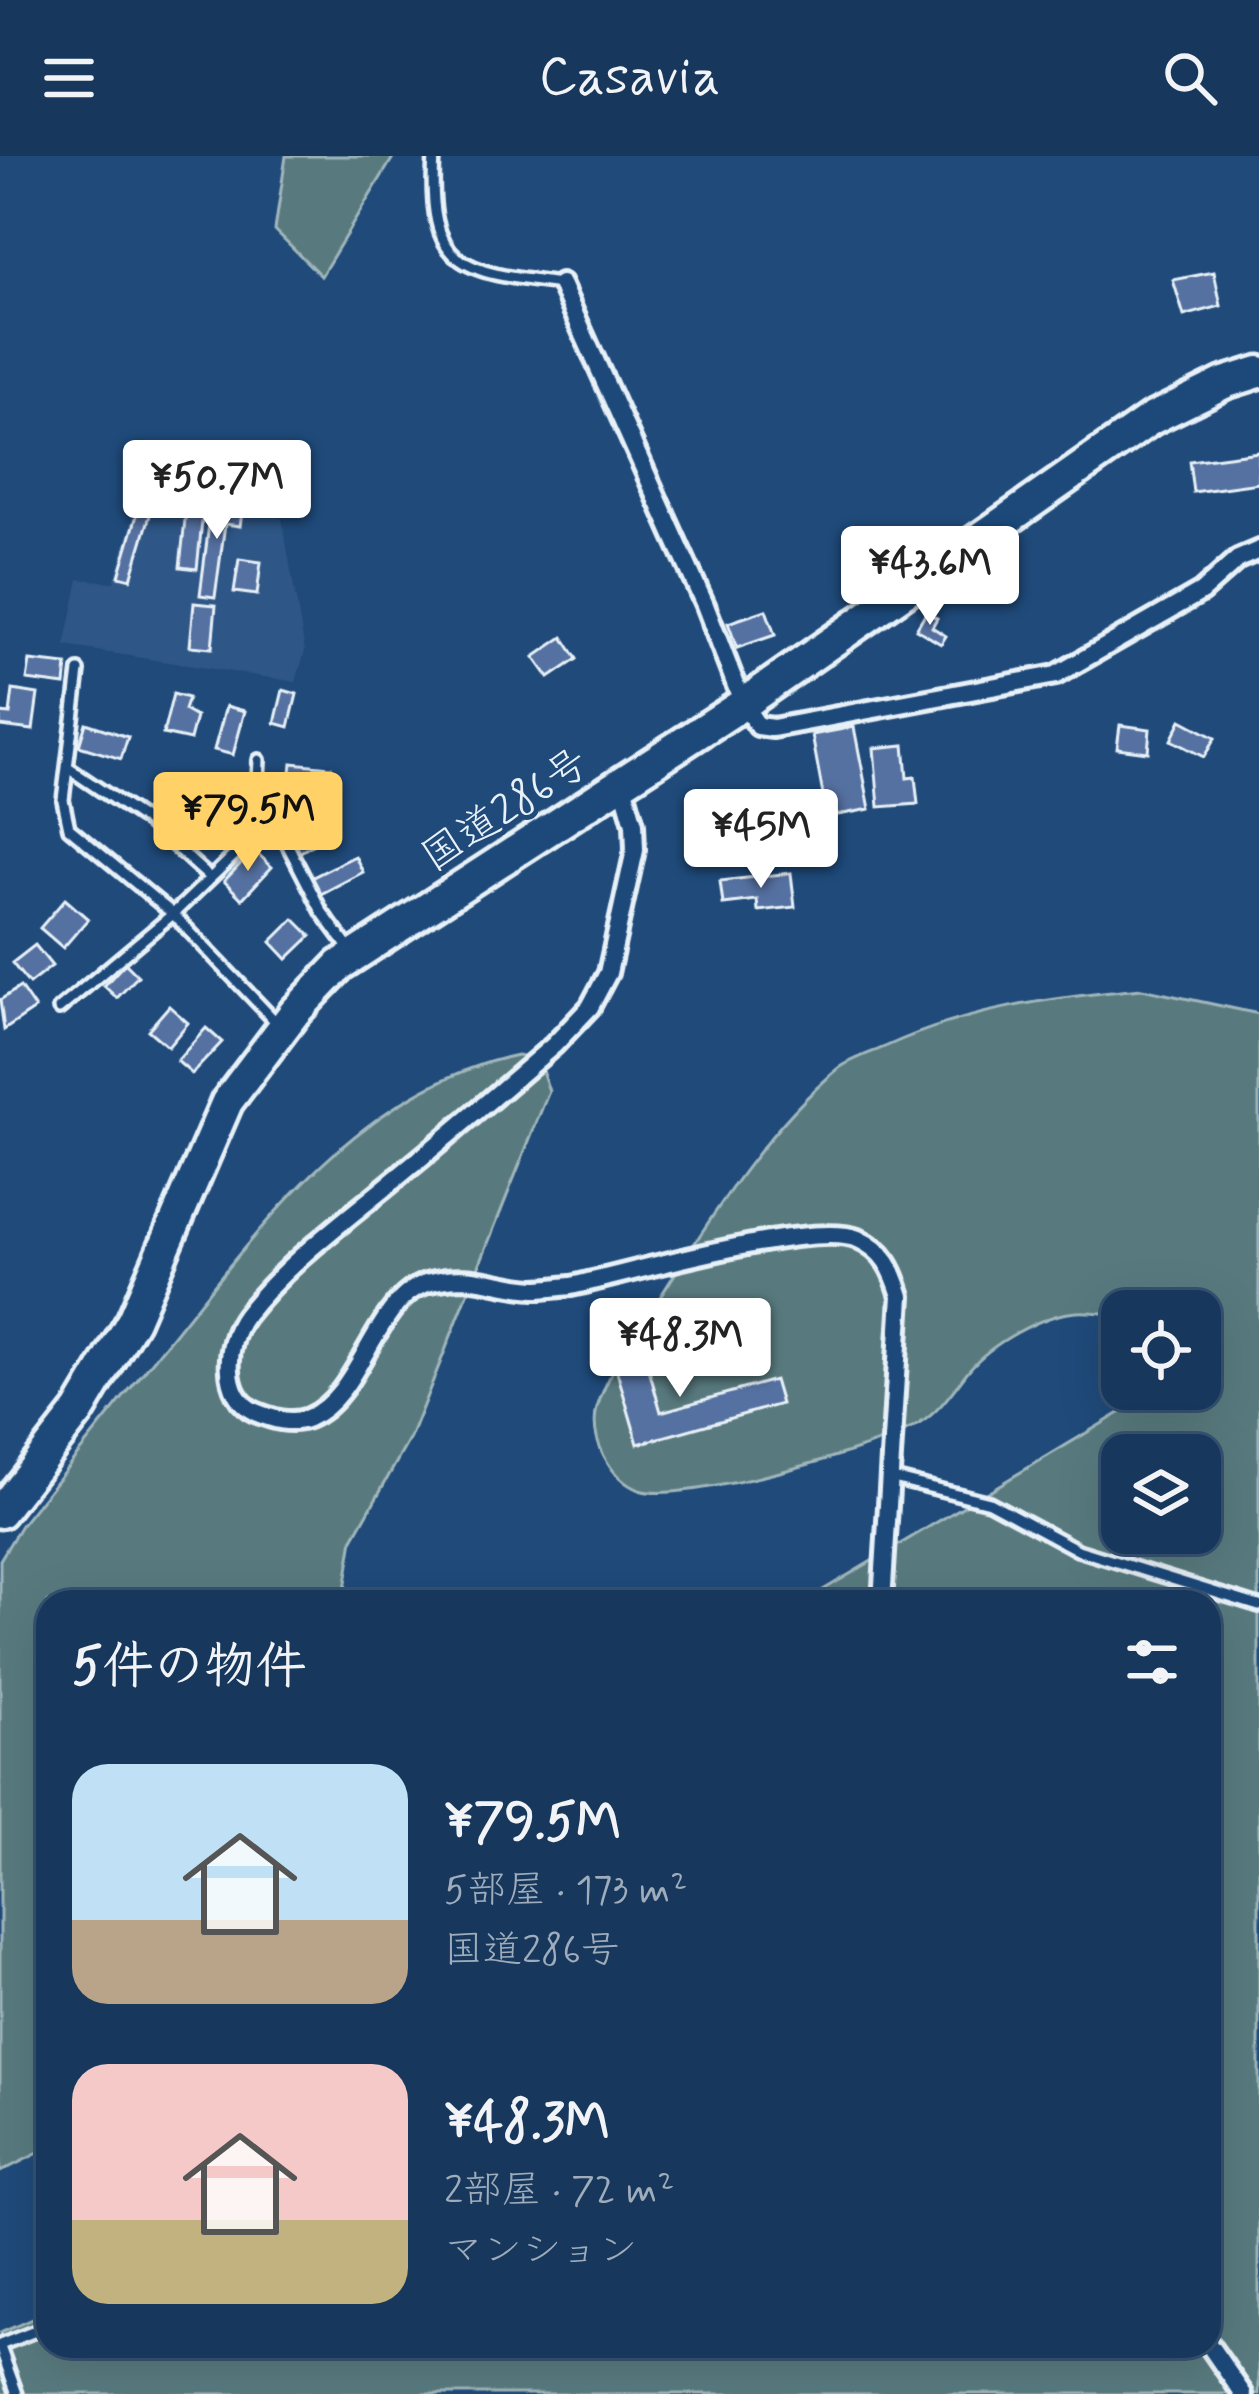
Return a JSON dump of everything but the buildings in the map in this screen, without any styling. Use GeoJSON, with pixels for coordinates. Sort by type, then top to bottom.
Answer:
{"type":"FeatureCollection","features":[{"type":"Feature","properties":{"kind":"highway","name":"国道286号"},"geometry":{"type":"LineString","coordinates":[[0,1512],[79,1412],[133,1320],[227,1102],[340,964],[743,704],[1151,419],[1224,382],[1259,372]]}},
{"type":"Feature","properties":{"kind":"street"},"geometry":{"type":"LineString","coordinates":[[561,284],[705,605],[743,704],[758,726],[773,728],[1056,675],[1201,592],[1238,560],[1259,550]]}},
{"type":"Feature","properties":{"kind":"street"},"geometry":{"type":"LineString","coordinates":[[622,782],[634,824],[634,850],[608,973],[590,1007],[538,1058],[308,1251],[242,1320],[228,1371],[236,1398],[278,1421],[305,1420],[328,1406],[400,1303],[422,1284],[463,1278],[499,1280],[532,1289],[571,1286],[827,1234],[856,1238],[892,1266],[901,1297],[883,1590]]}},
{"type":"Feature","properties":{"kind":"street"},"geometry":{"type":"LineString","coordinates":[[1218,2358],[1243,2394]]}},
{"type":"Feature","properties":{"kind":"lane"},"geometry":{"type":"LineString","coordinates":[[434,156],[431,206],[447,248],[465,265],[493,276],[561,284]]}},
{"type":"Feature","properties":{"kind":"lane"},"geometry":{"type":"LineString","coordinates":[[80,671],[63,800],[69,828],[173,914],[283,1029]]}},
{"type":"Feature","properties":{"kind":"lane"},"geometry":{"type":"LineString","coordinates":[[59,1009],[173,914],[245,845],[259,760]]}},
{"type":"Feature","properties":{"kind":"lane"},"geometry":{"type":"LineString","coordinates":[[68,768],[148,822],[208,877]]}},
{"type":"Feature","properties":{"kind":"lane"},"geometry":{"type":"LineString","coordinates":[[252,816],[279,828],[322,912],[354,956]]}},
{"type":"Feature","properties":{"kind":"lane"},"geometry":{"type":"LineString","coordinates":[[893,1478],[989,1502],[1078,1550],[1207,1590]]}},
{"type":"Feature","properties":{"kind":"lane"},"geometry":{"type":"LineString","coordinates":[[1221,1594],[1259,1606]]}},
{"type":"Feature","properties":{"kind":"lane"},"geometry":{"type":"LineString","coordinates":[[16,2394],[0,2346],[36,2331]]}},
{"type":"Feature","properties":{"kind":"shaded area"},"geometry":{"type":"Polygon","coordinates":[[[148,467],[282,518],[305,651],[296,682],[65,646],[79,579],[114,582],[148,467]]]}},
{"type":"Feature","properties":{"kind":"green space"},"geometry":{"type":"Polygon","coordinates":[[[286,156],[394,156],[321,276],[275,230],[286,156]]]}},
{"type":"Feature","properties":{"kind":"green space"},"geometry":{"type":"Polygon","coordinates":[[[1142,989],[1259,1014],[1259,2394],[0,2394],[0,2333],[36,2317],[36,2358],[1221,2358],[1221,1590],[823,1590],[1125,1410],[1221,1410],[1221,1290],[1101,1290],[1101,1314],[1063,1314],[1017,1332],[989,1351],[919,1424],[824,1460],[736,1482],[695,1490],[639,1490],[611,1467],[596,1432],[597,1408],[615,1368],[716,1211],[760,1150],[810,1094],[861,1056],[948,1023],[1012,1007],[1142,989]]]}},
{"type":"Feature","properties":{"kind":"green space"},"geometry":{"type":"Polygon","coordinates":[[[517,1055],[538,1059],[549,1091],[410,1438],[353,1539],[345,1590],[36,1590],[36,2154],[0,2172],[0,1560],[21,1525],[284,1203],[367,1127],[463,1071],[517,1055]]]}}]}
